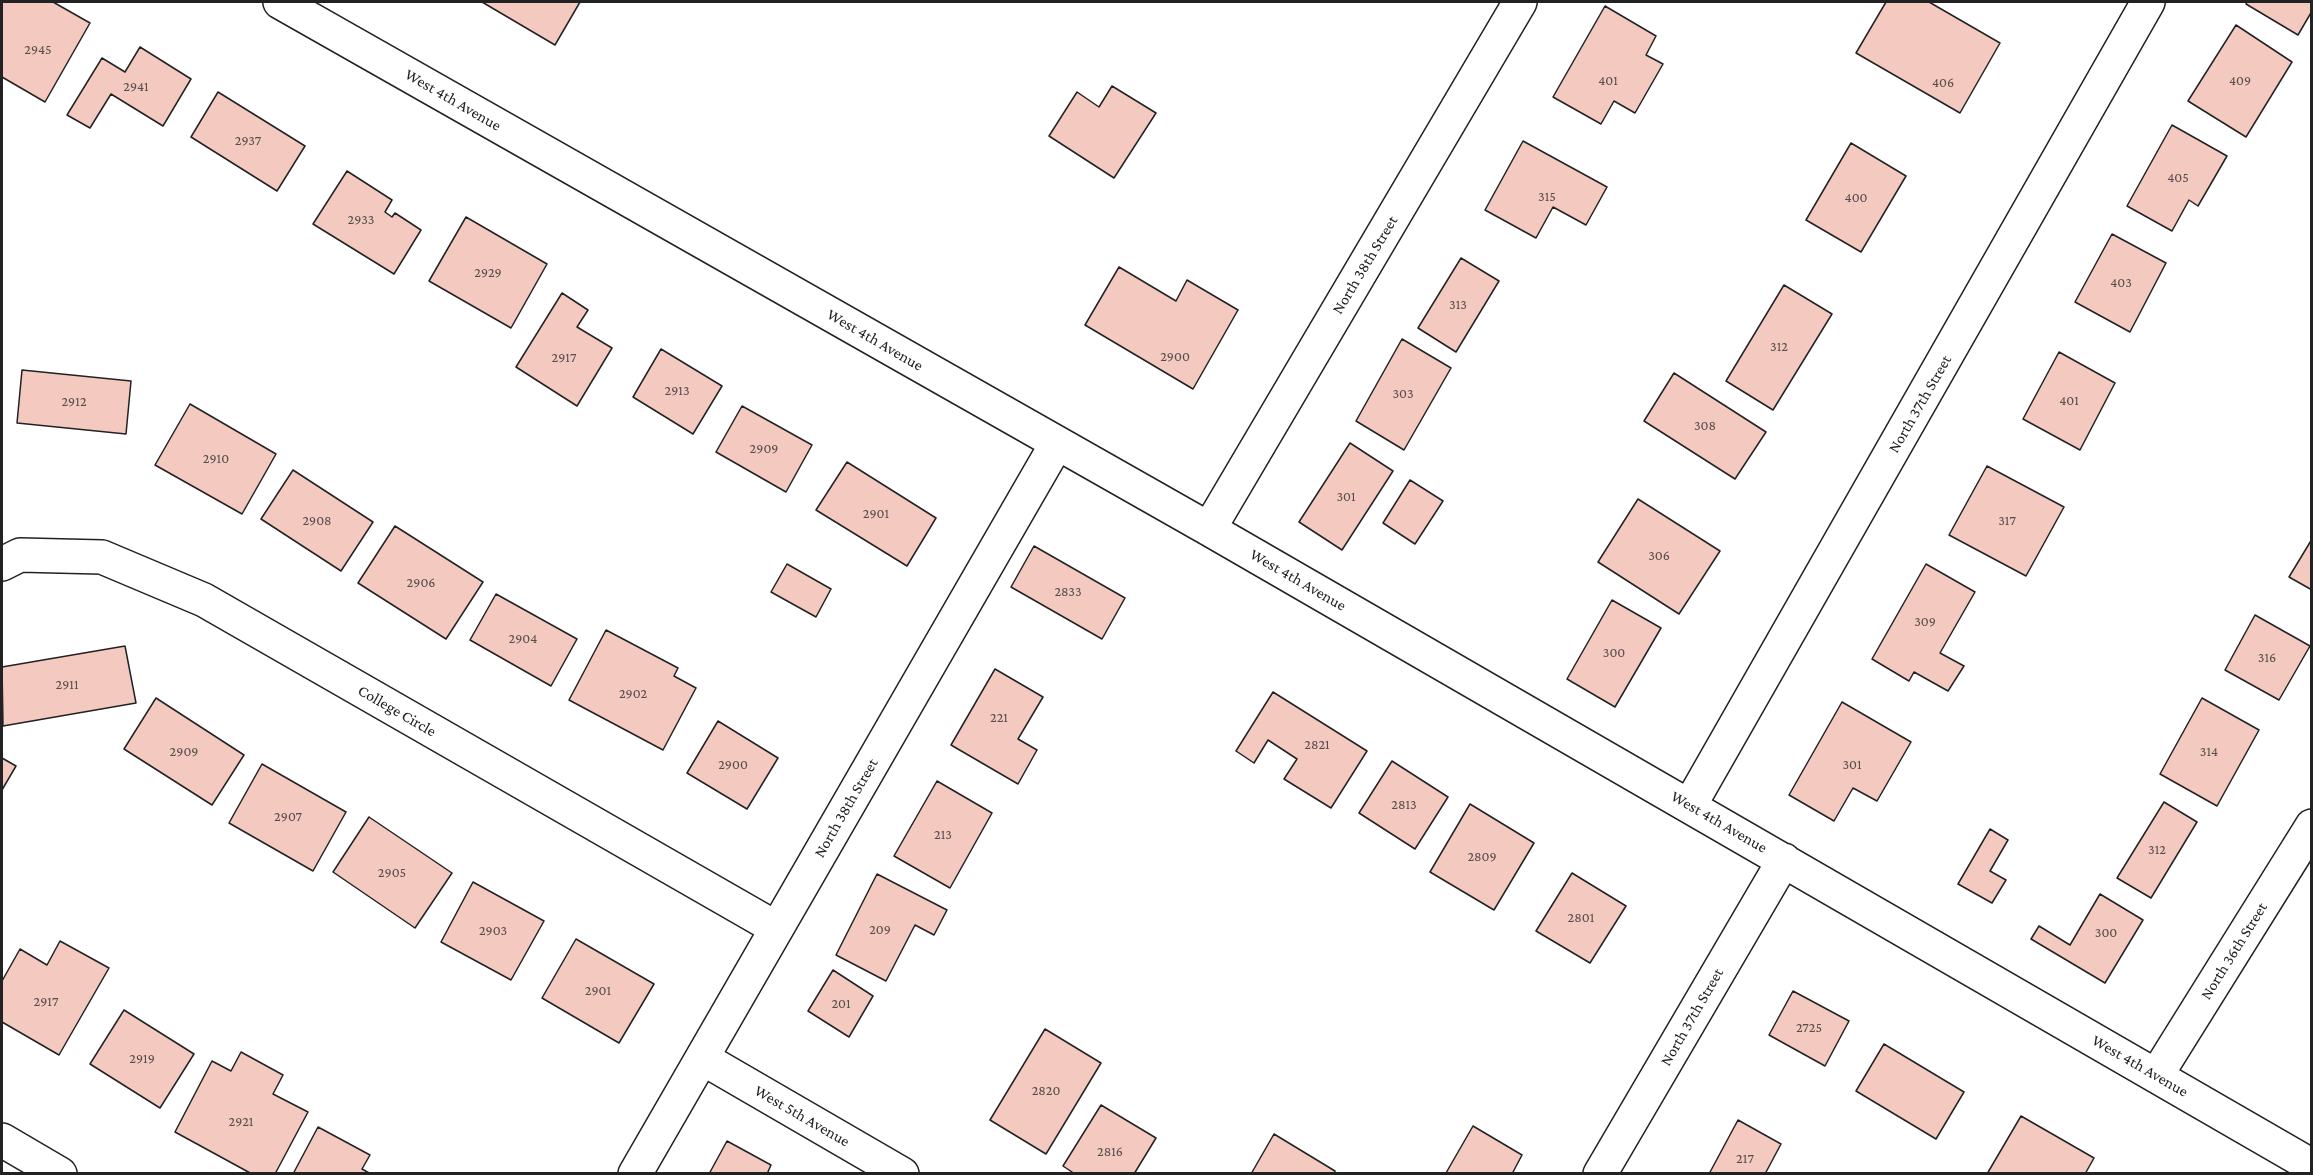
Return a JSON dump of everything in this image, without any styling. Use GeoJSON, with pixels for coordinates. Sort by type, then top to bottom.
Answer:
{"type":"FeatureCollection","features":[{"type":"Feature","properties":{"kind":"street","name":"West 4th Avenue"},"geometry":{"type":"LineString","coordinates":[[280,2],[1209,529],[2312,1166]]}},
{"type":"Feature","properties":{"kind":"street","name":"North 38th Street"},"geometry":{"type":"LineString","coordinates":[[1209,529],[1520,2]]}},
{"type":"Feature","properties":{"kind":"street","name":"North 37th Street"},"geometry":{"type":"LineString","coordinates":[[1690,805],[2148,2]]}},
{"type":"Feature","properties":{"kind":"street","name":"North 38th Street"},"geometry":{"type":"LineString","coordinates":[[635,1173],[1057,443]]}},
{"type":"Feature","properties":{"kind":"street","name":"College Circle"},"geometry":{"type":"LineString","coordinates":[[2,564],[20,555],[102,556],[204,600],[776,928]]}},
{"type":"Feature","properties":{"kind":"street","name":"North 36th Street"},"geometry":{"type":"LineString","coordinates":[[2156,1076],[2312,826]]}},
{"type":"Feature","properties":{"kind":"street","name":"North 37th Street"},"geometry":{"type":"LineString","coordinates":[[1600,1173],[1784,860]]}},
{"type":"Feature","properties":{"kind":"street","name":"West 5th Avenue"},"geometry":{"type":"LineString","coordinates":[[702,1058],[902,1173]]}},
{"type":"Feature","properties":{"kind":"street"},"geometry":{"type":"LineString","coordinates":[[2,1140],[60,1173]]}},
{"type":"Feature","properties":{"kind":"building"},"geometry":{"type":"Polygon","coordinates":[[[2,2],[53,2],[90,23],[45,102],[2,77],[2,2]]]}},
{"type":"Feature","properties":{"kind":"building"},"geometry":{"type":"Polygon","coordinates":[[[482,2],[580,2],[555,45],[482,2]]]}},
{"type":"Feature","properties":{"kind":"building"},"geometry":{"type":"Polygon","coordinates":[[[1886,2],[1929,2],[2000,43],[1960,113],[1856,53],[1886,2]]]}},
{"type":"Feature","properties":{"kind":"building"},"geometry":{"type":"Polygon","coordinates":[[[2247,2],[2312,2],[2312,11],[2298,35],[2246,4],[2247,2]]]}},
{"type":"Feature","properties":{"kind":"building"},"geometry":{"type":"Polygon","coordinates":[[[1605,6],[1656,36],[1646,55],[1663,64],[1635,113],[1614,101],[1601,124],[1553,97],[1605,6]]]}},
{"type":"Feature","properties":{"kind":"building"},"geometry":{"type":"Polygon","coordinates":[[[2236,25],[2292,62],[2246,137],[2188,101],[2236,25]]]}},
{"type":"Feature","properties":{"kind":"building"},"geometry":{"type":"Polygon","coordinates":[[[140,47],[191,79],[163,126],[111,94],[90,128],[67,115],[102,58],[125,72],[140,47]]]}},
{"type":"Feature","properties":{"kind":"building"},"geometry":{"type":"Polygon","coordinates":[[[1112,86],[1156,113],[1114,178],[1049,136],[1077,92],[1099,107],[1112,86]]]}},
{"type":"Feature","properties":{"kind":"building"},"geometry":{"type":"Polygon","coordinates":[[[218,92],[305,146],[277,191],[191,137],[218,92]]]}},
{"type":"Feature","properties":{"kind":"building"},"geometry":{"type":"Polygon","coordinates":[[[2172,125],[2227,156],[2198,206],[2189,200],[2172,231],[2127,206],[2172,125]]]}},
{"type":"Feature","properties":{"kind":"building"},"geometry":{"type":"Polygon","coordinates":[[[1523,141],[1607,187],[1586,225],[1553,207],[1536,238],[1485,210],[1523,141]]]}},
{"type":"Feature","properties":{"kind":"building"},"geometry":{"type":"Polygon","coordinates":[[[1851,143],[1906,176],[1861,252],[1806,220],[1851,143]]]}},
{"type":"Feature","properties":{"kind":"building"},"geometry":{"type":"Polygon","coordinates":[[[347,171],[392,200],[385,212],[392,217],[395,213],[421,230],[394,274],[313,224],[347,171]]]}},
{"type":"Feature","properties":{"kind":"building"},"geometry":{"type":"Polygon","coordinates":[[[466,217],[547,264],[511,328],[429,281],[466,217]]]}},
{"type":"Feature","properties":{"kind":"building"},"geometry":{"type":"Polygon","coordinates":[[[2112,234],[2166,263],[2130,332],[2075,302],[2112,234]]]}},
{"type":"Feature","properties":{"kind":"building"},"geometry":{"type":"Polygon","coordinates":[[[1461,258],[1499,281],[1456,352],[1418,328],[1461,258]]]}},
{"type":"Feature","properties":{"kind":"building"},"geometry":{"type":"Polygon","coordinates":[[[1119,267],[1176,301],[1187,280],[1238,310],[1193,389],[1085,325],[1119,267]]]}},
{"type":"Feature","properties":{"kind":"building"},"geometry":{"type":"Polygon","coordinates":[[[1784,285],[1832,314],[1773,410],[1726,381],[1784,285]]]}},
{"type":"Feature","properties":{"kind":"building"},"geometry":{"type":"Polygon","coordinates":[[[562,293],[588,310],[577,327],[612,348],[577,406],[516,367],[562,293]]]}},
{"type":"Feature","properties":{"kind":"building"},"geometry":{"type":"Polygon","coordinates":[[[1402,339],[1451,368],[1404,450],[1356,421],[1402,339]]]}},
{"type":"Feature","properties":{"kind":"building"},"geometry":{"type":"Polygon","coordinates":[[[661,349],[722,386],[693,434],[633,397],[661,349]]]}},
{"type":"Feature","properties":{"kind":"building"},"geometry":{"type":"Polygon","coordinates":[[[2059,352],[2115,383],[2080,450],[2023,419],[2059,352]]]}},
{"type":"Feature","properties":{"kind":"building"},"geometry":{"type":"Polygon","coordinates":[[[22,370],[131,381],[126,434],[17,423],[22,370]]]}},
{"type":"Feature","properties":{"kind":"building"},"geometry":{"type":"Polygon","coordinates":[[[1674,373],[1766,432],[1735,479],[1644,421],[1674,373]]]}},
{"type":"Feature","properties":{"kind":"building"},"geometry":{"type":"Polygon","coordinates":[[[190,404],[276,454],[242,514],[155,465],[190,404]]]}},
{"type":"Feature","properties":{"kind":"building"},"geometry":{"type":"Polygon","coordinates":[[[742,406],[812,445],[786,492],[716,452],[742,406]]]}},
{"type":"Feature","properties":{"kind":"building"},"geometry":{"type":"Polygon","coordinates":[[[1350,443],[1393,471],[1342,550],[1299,522],[1350,443]]]}},
{"type":"Feature","properties":{"kind":"building"},"geometry":{"type":"Polygon","coordinates":[[[847,462],[936,518],[907,566],[816,510],[847,462]]]}},
{"type":"Feature","properties":{"kind":"building"},"geometry":{"type":"Polygon","coordinates":[[[1987,466],[2064,507],[2026,576],[1949,535],[1987,466]]]}},
{"type":"Feature","properties":{"kind":"building"},"geometry":{"type":"Polygon","coordinates":[[[293,470],[373,522],[341,571],[261,519],[293,470]]]}},
{"type":"Feature","properties":{"kind":"building"},"geometry":{"type":"Polygon","coordinates":[[[1410,480],[1443,501],[1415,544],[1383,523],[1410,480]]]}},
{"type":"Feature","properties":{"kind":"building"},"geometry":{"type":"Polygon","coordinates":[[[1638,499],[1720,551],[1679,614],[1598,562],[1638,499]]]}},
{"type":"Feature","properties":{"kind":"building"},"geometry":{"type":"Polygon","coordinates":[[[395,526],[483,582],[446,639],[358,583],[395,526]]]}},
{"type":"Feature","properties":{"kind":"building"},"geometry":{"type":"Polygon","coordinates":[[[2312,539],[2312,590],[2289,577],[2312,539]]]}},
{"type":"Feature","properties":{"kind":"building"},"geometry":{"type":"Polygon","coordinates":[[[1034,546],[1125,598],[1102,639],[1011,587],[1034,546]]]}},
{"type":"Feature","properties":{"kind":"building"},"geometry":{"type":"Polygon","coordinates":[[[787,564],[831,589],[816,617],[771,592],[787,564]]]}},
{"type":"Feature","properties":{"kind":"building"},"geometry":{"type":"Polygon","coordinates":[[[1926,564],[1975,592],[1940,653],[1964,666],[1948,691],[1914,672],[1909,681],[1872,659],[1926,564]]]}},
{"type":"Feature","properties":{"kind":"building"},"geometry":{"type":"Polygon","coordinates":[[[496,594],[577,639],[551,686],[470,640],[496,594]]]}},
{"type":"Feature","properties":{"kind":"building"},"geometry":{"type":"Polygon","coordinates":[[[1612,600],[1661,628],[1615,707],[1567,679],[1612,600]]]}},
{"type":"Feature","properties":{"kind":"building"},"geometry":{"type":"Polygon","coordinates":[[[2255,615],[2310,646],[2279,700],[2225,670],[2255,615]]]}},
{"type":"Feature","properties":{"kind":"building"},"geometry":{"type":"Polygon","coordinates":[[[606,630],[678,668],[674,676],[696,688],[663,750],[569,700],[606,630]]]}},
{"type":"Feature","properties":{"kind":"building"},"geometry":{"type":"Polygon","coordinates":[[[125,646],[136,703],[3,726],[2,667],[125,646]]]}},
{"type":"Feature","properties":{"kind":"building"},"geometry":{"type":"Polygon","coordinates":[[[995,669],[1043,697],[1018,739],[1037,750],[1018,784],[951,745],[995,669]]]}},
{"type":"Feature","properties":{"kind":"building"},"geometry":{"type":"Polygon","coordinates":[[[1273,692],[1367,751],[1331,808],[1284,779],[1297,759],[1268,740],[1254,763],[1236,751],[1273,692]]]}},
{"type":"Feature","properties":{"kind":"building"},"geometry":{"type":"Polygon","coordinates":[[[156,698],[244,755],[212,805],[124,749],[156,698]]]}},
{"type":"Feature","properties":{"kind":"building"},"geometry":{"type":"Polygon","coordinates":[[[2202,698],[2259,730],[2217,806],[2160,774],[2202,698]]]}},
{"type":"Feature","properties":{"kind":"building"},"geometry":{"type":"Polygon","coordinates":[[[1842,702],[1911,742],[1877,801],[1853,788],[1834,821],[1789,795],[1842,702]]]}},
{"type":"Feature","properties":{"kind":"building"},"geometry":{"type":"Polygon","coordinates":[[[718,721],[778,758],[747,809],[687,773],[718,721]]]}},
{"type":"Feature","properties":{"kind":"building"},"geometry":{"type":"Polygon","coordinates":[[[2,758],[16,766],[2,790],[2,758]]]}},
{"type":"Feature","properties":{"kind":"building"},"geometry":{"type":"Polygon","coordinates":[[[1392,761],[1448,797],[1415,849],[1359,813],[1392,761]]]}},
{"type":"Feature","properties":{"kind":"building"},"geometry":{"type":"Polygon","coordinates":[[[262,764],[346,812],[313,871],[229,823],[262,764]]]}},
{"type":"Feature","properties":{"kind":"building"},"geometry":{"type":"Polygon","coordinates":[[[937,781],[992,813],[950,888],[894,856],[937,781]]]}},
{"type":"Feature","properties":{"kind":"building"},"geometry":{"type":"Polygon","coordinates":[[[2164,802],[2197,822],[2151,898],[2117,878],[2164,802]]]}},
{"type":"Feature","properties":{"kind":"building"},"geometry":{"type":"Polygon","coordinates":[[[1470,804],[1534,843],[1494,910],[1430,872],[1470,804]]]}},
{"type":"Feature","properties":{"kind":"building"},"geometry":{"type":"Polygon","coordinates":[[[369,817],[452,873],[415,928],[333,872],[369,817]]]}},
{"type":"Feature","properties":{"kind":"building"},"geometry":{"type":"Polygon","coordinates":[[[1990,829],[2008,840],[1990,871],[2006,880],[1992,903],[1958,884],[1990,829]]]}},
{"type":"Feature","properties":{"kind":"building"},"geometry":{"type":"Polygon","coordinates":[[[1572,873],[1626,906],[1590,963],[1536,931],[1572,873]]]}},
{"type":"Feature","properties":{"kind":"building"},"geometry":{"type":"Polygon","coordinates":[[[877,874],[947,910],[934,935],[915,925],[886,981],[836,955],[877,874]]]}},
{"type":"Feature","properties":{"kind":"building"},"geometry":{"type":"Polygon","coordinates":[[[473,882],[544,921],[511,980],[441,942],[473,882]]]}},
{"type":"Feature","properties":{"kind":"building"},"geometry":{"type":"Polygon","coordinates":[[[2100,894],[2143,920],[2105,983],[2031,939],[2039,926],[2070,945],[2100,894]]]}},
{"type":"Feature","properties":{"kind":"building"},"geometry":{"type":"Polygon","coordinates":[[[576,939],[654,984],[619,1043],[542,998],[576,939]]]}},
{"type":"Feature","properties":{"kind":"building"},"geometry":{"type":"Polygon","coordinates":[[[60,941],[109,968],[59,1055],[2,1022],[2,981],[20,949],[47,965],[60,941]]]}},
{"type":"Feature","properties":{"kind":"building"},"geometry":{"type":"Polygon","coordinates":[[[833,970],[873,996],[849,1037],[808,1011],[833,970]]]}},
{"type":"Feature","properties":{"kind":"building"},"geometry":{"type":"Polygon","coordinates":[[[1793,991],[1849,1021],[1825,1066],[1769,1035],[1793,991]]]}},
{"type":"Feature","properties":{"kind":"building"},"geometry":{"type":"Polygon","coordinates":[[[124,1010],[194,1054],[160,1108],[90,1064],[124,1010]]]}},
{"type":"Feature","properties":{"kind":"building"},"geometry":{"type":"Polygon","coordinates":[[[1045,1029],[1101,1063],[1046,1154],[990,1120],[1045,1029]]]}},
{"type":"Feature","properties":{"kind":"building"},"geometry":{"type":"Polygon","coordinates":[[[1884,1044],[1964,1092],[1936,1139],[1856,1091],[1884,1044]]]}},
{"type":"Feature","properties":{"kind":"building"},"geometry":{"type":"Polygon","coordinates":[[[241,1052],[283,1075],[273,1094],[308,1112],[275,1174],[252,1174],[175,1132],[212,1061],[231,1071],[241,1052]]]}},
{"type":"Feature","properties":{"kind":"building"},"geometry":{"type":"Polygon","coordinates":[[[1101,1105],[1156,1138],[1134,1174],[1075,1174],[1063,1166],[1101,1105]]]}},
{"type":"Feature","properties":{"kind":"building"},"geometry":{"type":"Polygon","coordinates":[[[2021,1116],[2094,1158],[2085,1174],[1987,1174],[2021,1116]]]}},
{"type":"Feature","properties":{"kind":"building"},"geometry":{"type":"Polygon","coordinates":[[[1738,1120],[1781,1144],[1765,1174],[1709,1174],[1738,1120]]]}},
{"type":"Feature","properties":{"kind":"building"},"geometry":{"type":"Polygon","coordinates":[[[1473,1126],[1522,1155],[1512,1174],[1446,1173],[1473,1126]]]}},
{"type":"Feature","properties":{"kind":"building"},"geometry":{"type":"Polygon","coordinates":[[[318,1127],[370,1155],[362,1169],[371,1174],[293,1174],[318,1127]]]}},
{"type":"Feature","properties":{"kind":"building"},"geometry":{"type":"Polygon","coordinates":[[[1274,1134],[1335,1171],[1334,1174],[1251,1174],[1274,1134]]]}},
{"type":"Feature","properties":{"kind":"building"},"geometry":{"type":"Polygon","coordinates":[[[727,1141],[771,1165],[767,1174],[709,1174],[727,1141]]]}}]}
